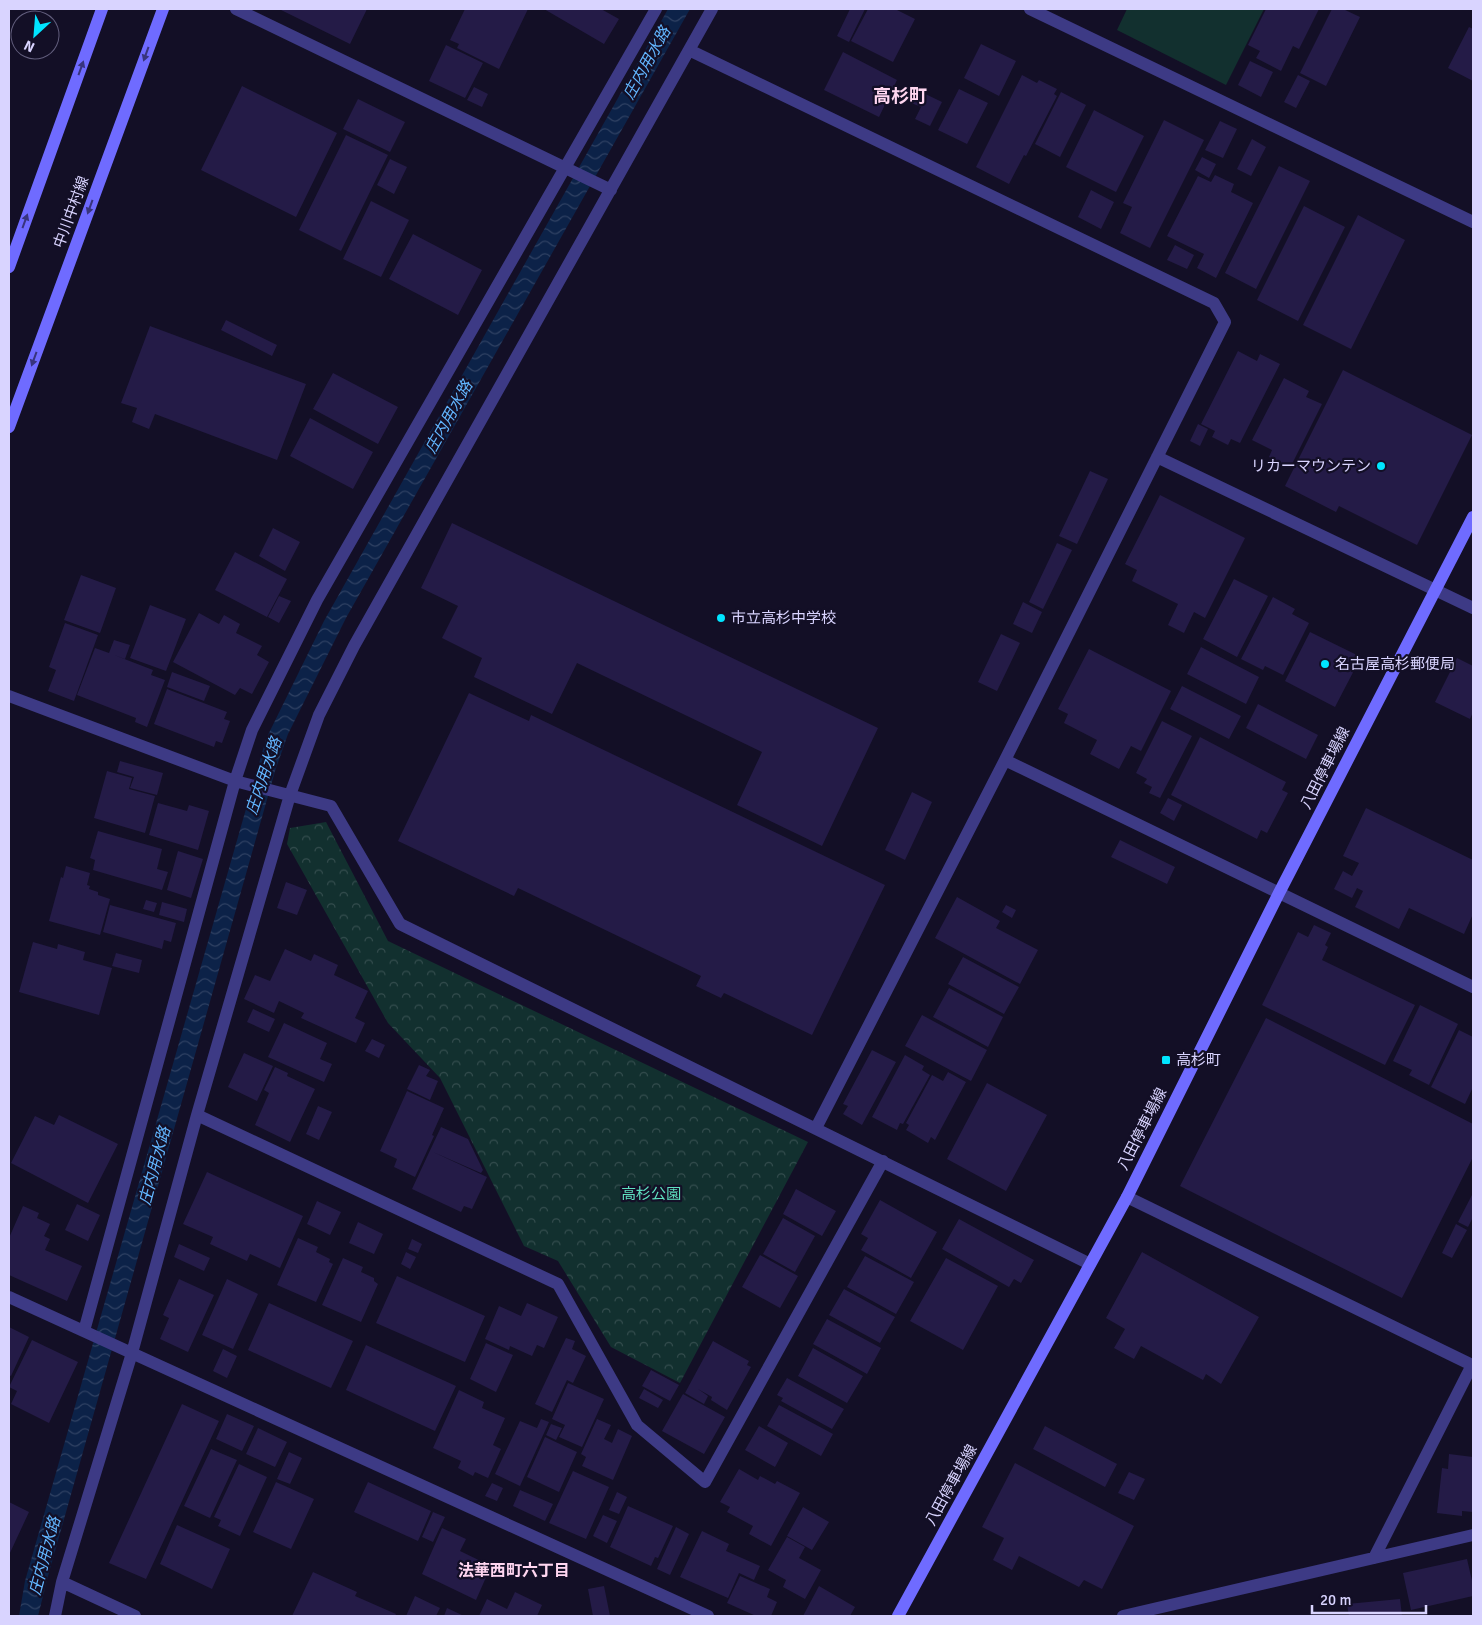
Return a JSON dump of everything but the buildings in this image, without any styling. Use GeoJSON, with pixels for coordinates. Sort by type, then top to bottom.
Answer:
{"type":"FeatureCollection","features":[{"type":"Feature","properties":{"kind":"main road"},"geometry":{"type":"LineString","coordinates":[[9,267],[102,9]]}},
{"type":"Feature","properties":{"kind":"main road","name":"中川中村線"},"geometry":{"type":"LineString","coordinates":[[9,427],[163,9]]}},
{"type":"Feature","properties":{"kind":"main road","name":"八田停車場線"},"geometry":{"type":"LineString","coordinates":[[898,1616],[1127,1197],[1279,893],[1473,517]]}},
{"type":"Feature","properties":{"kind":"street"},"geometry":{"type":"LineString","coordinates":[[236,9],[611,190]]}},
{"type":"Feature","properties":{"kind":"street"},"geometry":{"type":"LineString","coordinates":[[87,1333],[235,781],[252,730],[317,600],[567,170],[656,9]]}},
{"type":"Feature","properties":{"kind":"street"},"geometry":{"type":"LineString","coordinates":[[55,1616],[62,1582],[132,1353],[197,1115],[290,795],[319,715],[354,646],[712,9]]}},
{"type":"Feature","properties":{"kind":"street"},"geometry":{"type":"LineString","coordinates":[[1030,9],[1473,222]]}},
{"type":"Feature","properties":{"kind":"street"},"geometry":{"type":"LineString","coordinates":[[689,50],[1214,303],[1225,322],[1005,760],[816,1128]]}},
{"type":"Feature","properties":{"kind":"street"},"geometry":{"type":"LineString","coordinates":[[1157,457],[1473,608]]}},
{"type":"Feature","properties":{"kind":"street"},"geometry":{"type":"LineString","coordinates":[[9,696],[235,781],[331,806],[400,924],[1090,1264]]}},
{"type":"Feature","properties":{"kind":"street"},"geometry":{"type":"LineString","coordinates":[[1005,760],[1473,987]]}},
{"type":"Feature","properties":{"kind":"street"},"geometry":{"type":"LineString","coordinates":[[197,1115],[558,1284],[637,1425],[705,1482],[883,1161]]}},
{"type":"Feature","properties":{"kind":"street"},"geometry":{"type":"LineString","coordinates":[[1127,1197],[1472,1365],[1374,1558]]}},
{"type":"Feature","properties":{"kind":"street"},"geometry":{"type":"LineString","coordinates":[[9,1296],[708,1616]]}},
{"type":"Feature","properties":{"kind":"street"},"geometry":{"type":"LineString","coordinates":[[1123,1616],[1473,1535]]}},
{"type":"Feature","properties":{"kind":"street"},"geometry":{"type":"LineString","coordinates":[[62,1582],[135,1616]]}},
{"type":"Feature","properties":{"kind":"green space"},"geometry":{"type":"Polygon","coordinates":[[[1127,9],[1264,9],[1226,85],[1117,30],[1127,9]]]}},
{"type":"Feature","properties":{"kind":"green space","name":"高杉公園"},"geometry":{"type":"Polygon","coordinates":[[[326,822],[388,941],[808,1142],[680,1383],[611,1347],[558,1261],[524,1246],[440,1078],[388,1023],[287,844],[290,828],[326,822]]]}},
{"type":"Feature","properties":{"kind":"water","name":"庄内用水路"},"geometry":{"type":"Polygon","coordinates":[[[668,9],[690,9],[346,618],[288,734],[275,771],[38,1616],[19,1616],[25,1581],[266,739],[324,621],[668,9]]]}},
{"type":"Feature","properties":{"kind":"place","name":"リカーマウンテン"},"geometry":{"type":"Point","coordinates":[1381,466]}},
{"type":"Feature","properties":{"kind":"place","name":"市立高杉中学校"},"geometry":{"type":"Point","coordinates":[721,618]}},
{"type":"Feature","properties":{"kind":"place","name":"名古屋高杉郵便局"},"geometry":{"type":"Point","coordinates":[1325,664]}},
{"type":"Feature","properties":{"kind":"place","name":"高杉町"},"geometry":{"type":"Point","coordinates":[1166,1060]}},
{"type":"Feature","properties":{"kind":"district","name":"高杉町"},"geometry":{"type":"Point","coordinates":[900,96]}},
{"type":"Feature","properties":{"kind":"district","name":"法華西町六丁目"},"geometry":{"type":"Point","coordinates":[514,1571]}}]}
